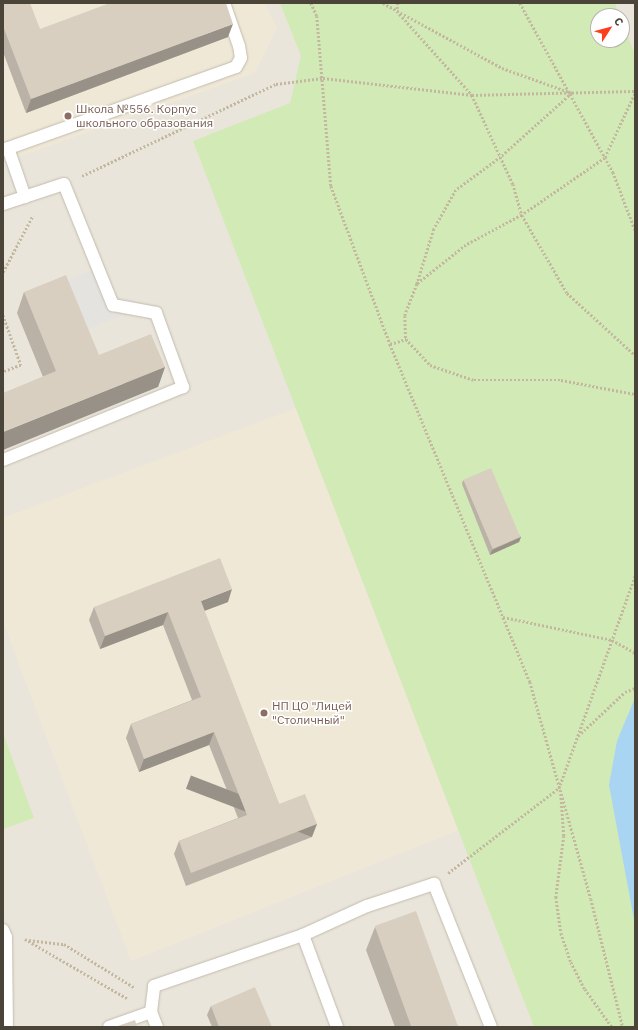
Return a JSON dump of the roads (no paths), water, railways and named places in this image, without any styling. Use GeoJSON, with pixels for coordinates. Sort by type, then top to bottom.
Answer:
{"type":"FeatureCollection","features":[{"type":"Feature","properties":{"kind":"lane"},"geometry":{"type":"LineString","coordinates":[[25,197],[6,149],[236,67],[241,58],[239,46],[224,3]]}},
{"type":"Feature","properties":{"kind":"lane"},"geometry":{"type":"LineString","coordinates":[[3,204],[64,184],[113,305],[156,313],[184,387],[3,460]]}},
{"type":"Feature","properties":{"kind":"lane"},"geometry":{"type":"LineString","coordinates":[[157,1027],[151,1012],[154,986],[303,935],[367,906],[434,884],[491,1027]]}},
{"type":"Feature","properties":{"kind":"lane"},"geometry":{"type":"LineString","coordinates":[[4,933],[7,1027]]}},
{"type":"Feature","properties":{"kind":"lane"},"geometry":{"type":"LineString","coordinates":[[303,935],[337,1027]]}},
{"type":"Feature","properties":{"kind":"lane"},"geometry":{"type":"LineString","coordinates":[[109,1027],[151,1012]]}},
{"type":"Feature","properties":{"kind":"water"},"geometry":{"type":"Polygon","coordinates":[[[635,698],[635,925],[609,785],[617,741],[635,698]]]}},
{"type":"Feature","properties":{"kind":"place","name":"Школа №556. Корпус школьного образования"},"geometry":{"type":"Point","coordinates":[68,116]}},
{"type":"Feature","properties":{"kind":"place","name":"НП ЦО \"Лицей \"Столичный\""},"geometry":{"type":"Point","coordinates":[264,713]}}]}
